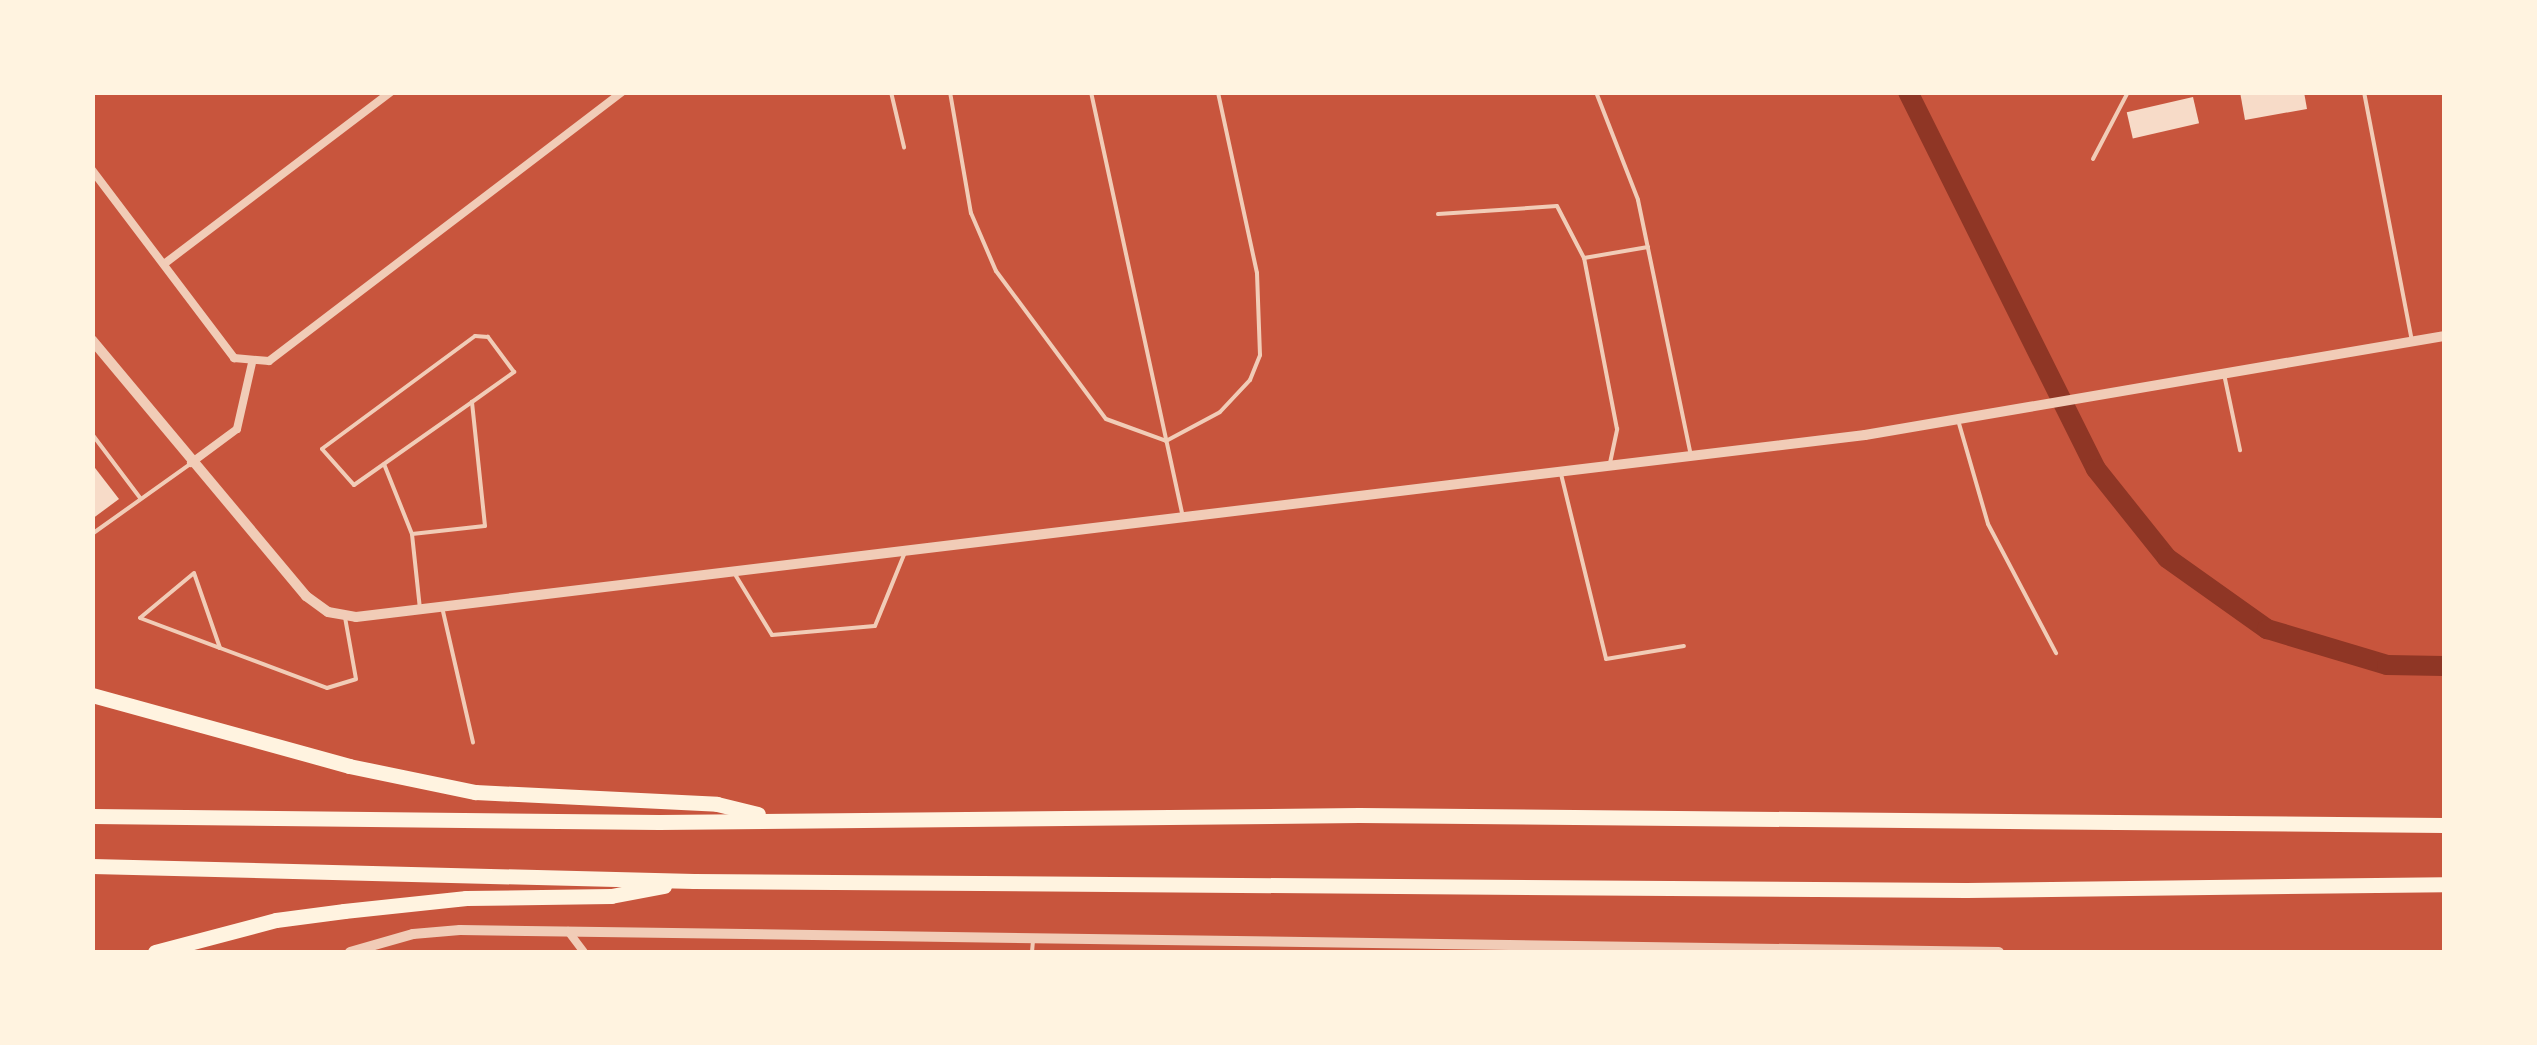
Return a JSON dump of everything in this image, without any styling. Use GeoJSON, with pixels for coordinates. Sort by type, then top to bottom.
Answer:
{"type":"FeatureCollection","features":[{"type":"Feature","properties":{"kind":"highway"},"geometry":{"type":"LineString","coordinates":[[92,695],[443,786],[534,799],[717,804],[782,819]]}},
{"type":"Feature","properties":{"kind":"highway"},"geometry":{"type":"LineString","coordinates":[[92,816],[782,819],[1359,815],[2444,825]]}},
{"type":"Feature","properties":{"kind":"highway"},"geometry":{"type":"LineString","coordinates":[[92,866],[694,881],[1946,890],[2444,884]]}},
{"type":"Feature","properties":{"kind":"highway"},"geometry":{"type":"LineString","coordinates":[[154,952],[327,913],[466,898],[611,896],[694,881]]}},
{"type":"Feature","properties":{"kind":"street"},"geometry":{"type":"LineString","coordinates":[[164,264],[391,92]]}},
{"type":"Feature","properties":{"kind":"street"},"geometry":{"type":"LineString","coordinates":[[92,170],[234,358],[269,362],[622,92]]}},
{"type":"Feature","properties":{"kind":"street"},"geometry":{"type":"LineString","coordinates":[[92,340],[306,596],[345,616],[736,576],[1182,514],[1561,474],[1958,420],[2444,336]]}},
{"type":"Feature","properties":{"kind":"street"},"geometry":{"type":"LineString","coordinates":[[191,462],[237,429],[252,363]]}},
{"type":"Feature","properties":{"kind":"street"},"geometry":{"type":"LineString","coordinates":[[350,952],[374,943],[460,930],[1032,947],[1999,952]]}},
{"type":"Feature","properties":{"kind":"street"},"geometry":{"type":"LineString","coordinates":[[568,931],[584,952]]}},
{"type":"Feature","properties":{"kind":"lane"},"geometry":{"type":"LineString","coordinates":[[891,92],[904,147]]}},
{"type":"Feature","properties":{"kind":"lane"},"geometry":{"type":"LineString","coordinates":[[950,92],[971,213],[996,271],[1106,418],[1166,441],[1220,412],[1250,380],[1260,355],[1257,273],[1218,92]]}},
{"type":"Feature","properties":{"kind":"lane"},"geometry":{"type":"LineString","coordinates":[[1090,92],[1182,514]]}},
{"type":"Feature","properties":{"kind":"lane"},"geometry":{"type":"LineString","coordinates":[[1596,92],[1638,200],[1690,456]]}},
{"type":"Feature","properties":{"kind":"lane"},"geometry":{"type":"LineString","coordinates":[[2092,158],[2128,92]]}},
{"type":"Feature","properties":{"kind":"lane"},"geometry":{"type":"LineString","coordinates":[[2364,92],[2412,341]]}},
{"type":"Feature","properties":{"kind":"lane"},"geometry":{"type":"LineString","coordinates":[[1438,214],[1558,206],[1584,258],[1617,429],[1608,467]]}},
{"type":"Feature","properties":{"kind":"lane"},"geometry":{"type":"LineString","coordinates":[[1584,258],[1648,246]]}},
{"type":"Feature","properties":{"kind":"lane"},"geometry":{"type":"LineString","coordinates":[[476,336],[488,338],[514,372],[472,402],[354,486],[322,449],[476,336]]}},
{"type":"Feature","properties":{"kind":"lane"},"geometry":{"type":"LineString","coordinates":[[2224,374],[2240,450]]}},
{"type":"Feature","properties":{"kind":"lane"},"geometry":{"type":"LineString","coordinates":[[412,534],[485,526],[472,402]]}},
{"type":"Feature","properties":{"kind":"lane"},"geometry":{"type":"LineString","coordinates":[[1958,420],[1988,524],[2056,653]]}},
{"type":"Feature","properties":{"kind":"lane"},"geometry":{"type":"LineString","coordinates":[[92,434],[141,499]]}},
{"type":"Feature","properties":{"kind":"lane"},"geometry":{"type":"LineString","coordinates":[[92,534],[191,462]]}},
{"type":"Feature","properties":{"kind":"lane"},"geometry":{"type":"LineString","coordinates":[[384,464],[412,534],[420,609]]}},
{"type":"Feature","properties":{"kind":"lane"},"geometry":{"type":"LineString","coordinates":[[1561,474],[1606,659],[1684,646]]}},
{"type":"Feature","properties":{"kind":"lane"},"geometry":{"type":"LineString","coordinates":[[736,576],[772,635],[875,626],[905,552]]}},
{"type":"Feature","properties":{"kind":"lane"},"geometry":{"type":"LineString","coordinates":[[220,648],[194,573],[140,618],[220,648],[327,688],[356,679],[345,616]]}},
{"type":"Feature","properties":{"kind":"lane"},"geometry":{"type":"LineString","coordinates":[[442,608],[473,742]]}},
{"type":"Feature","properties":{"kind":"building"},"geometry":{"type":"Polygon","coordinates":[[[2240,92],[2304,92],[2307,109],[2245,120],[2240,92]]]}},
{"type":"Feature","properties":{"kind":"building"},"geometry":{"type":"Polygon","coordinates":[[[2193,97],[2199,123],[2133,139],[2127,112],[2193,97]]]}},
{"type":"Feature","properties":{"kind":"building"},"geometry":{"type":"Polygon","coordinates":[[[92,464],[119,499],[92,519],[92,464]]]}},
{"type":"Feature","properties":{"kind":"waterway"},"geometry":{"type":"LineString","coordinates":[[1908,92],[2096,469],[2167,558],[2267,629],[2387,665],[2444,666]]}}]}
